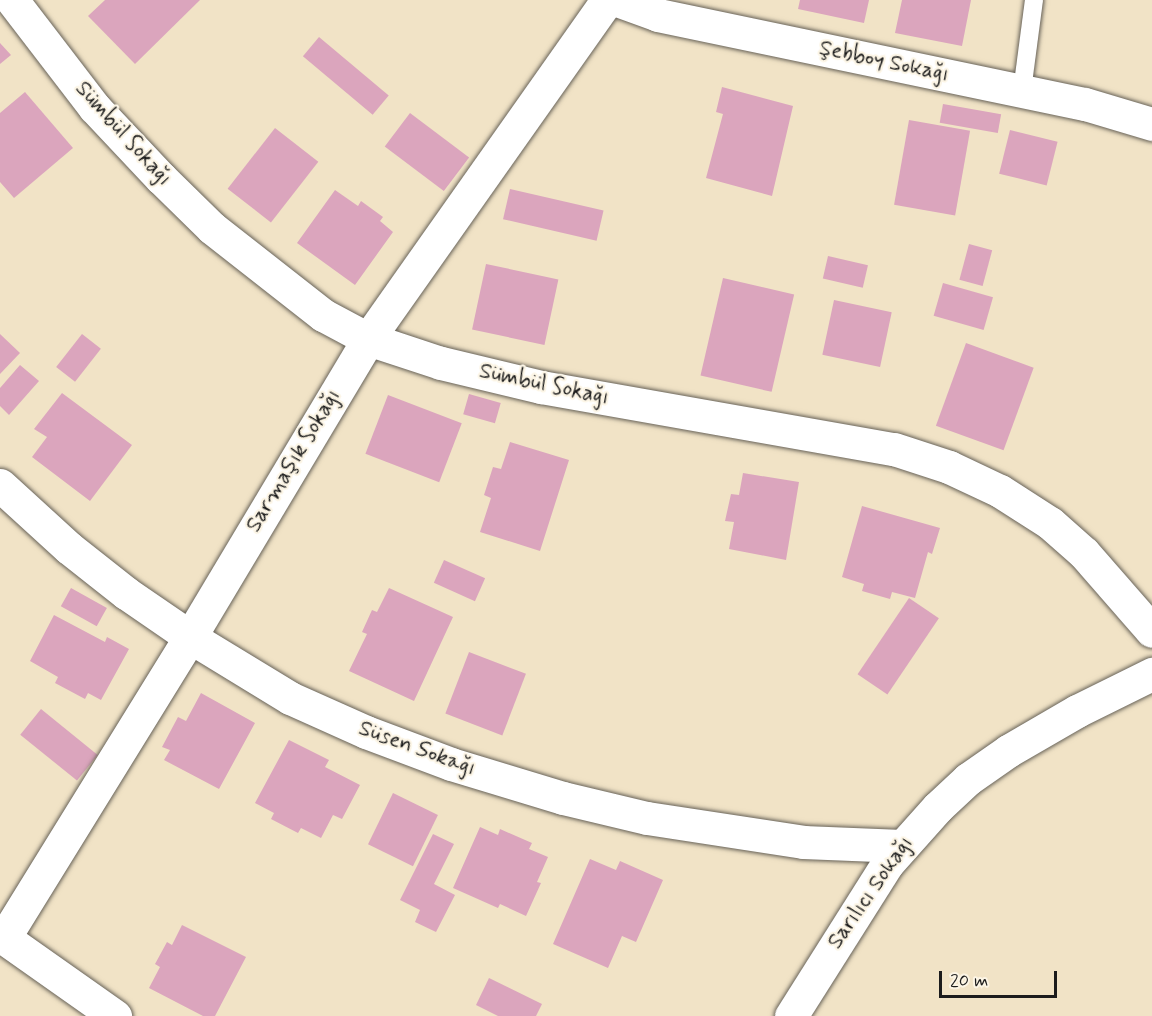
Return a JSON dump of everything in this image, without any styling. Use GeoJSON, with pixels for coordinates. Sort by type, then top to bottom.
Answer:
{"type":"FeatureCollection","features":[{"type":"Feature","properties":{"kind":"street","name":"Sümbül Sokağı"},"geometry":{"type":"LineString","coordinates":[[12,0],[94,107],[212,228],[322,315],[368,339],[441,363],[541,387],[894,449],[949,467],[1000,490],[1050,523],[1084,553],[1152,631]]}},
{"type":"Feature","properties":{"kind":"street","name":"Sarmaşık Sokağı"},"geometry":{"type":"LineString","coordinates":[[2,936],[190,637],[368,339],[607,0]]}},
{"type":"Feature","properties":{"kind":"street","name":"Şebboy Sokağı"},"geometry":{"type":"LineString","coordinates":[[617,0],[658,15],[1085,104],[1152,124]]}},
{"type":"Feature","properties":{"kind":"street","name":"Süsen Sokağı"},"geometry":{"type":"LineString","coordinates":[[0,485],[69,548],[126,593],[190,637],[290,698],[366,732],[452,764],[563,798],[647,818],[803,843],[856,847],[902,846]]}},
{"type":"Feature","properties":{"kind":"street","name":"Sarılıcı Sokağı"},"geometry":{"type":"LineString","coordinates":[[791,1016],[860,904],[902,846],[968,779],[1077,711],[1152,674]]}},
{"type":"Feature","properties":{"kind":"street"},"geometry":{"type":"LineString","coordinates":[[2,936],[115,1016]]}},
{"type":"Feature","properties":{"kind":"lane"},"geometry":{"type":"LineString","coordinates":[[1022,91],[1034,0]]}},
{"type":"Feature","properties":{"kind":"building"},"geometry":{"type":"Polygon","coordinates":[[[105,0],[200,0],[135,64],[88,16],[105,0]]]}},
{"type":"Feature","properties":{"kind":"building"},"geometry":{"type":"Polygon","coordinates":[[[800,0],[869,0],[864,23],[798,9],[800,0]]]}},
{"type":"Feature","properties":{"kind":"building"},"geometry":{"type":"Polygon","coordinates":[[[902,0],[971,0],[962,46],[895,33],[902,0]]]}},
{"type":"Feature","properties":{"kind":"building"},"geometry":{"type":"Polygon","coordinates":[[[319,37],[389,95],[373,115],[303,56],[319,37]]]}},
{"type":"Feature","properties":{"kind":"building"},"geometry":{"type":"Polygon","coordinates":[[[0,43],[11,55],[0,64],[0,43]]]}},
{"type":"Feature","properties":{"kind":"building"},"geometry":{"type":"Polygon","coordinates":[[[722,87],[793,106],[772,196],[706,178],[723,114],[716,112],[722,87]]]}},
{"type":"Feature","properties":{"kind":"building"},"geometry":{"type":"Polygon","coordinates":[[[25,92],[73,148],[14,198],[0,182],[0,113],[25,92]]]}},
{"type":"Feature","properties":{"kind":"building"},"geometry":{"type":"Polygon","coordinates":[[[943,104],[1001,114],[998,133],[940,123],[943,104]]]}},
{"type":"Feature","properties":{"kind":"building"},"geometry":{"type":"Polygon","coordinates":[[[410,113],[469,158],[444,191],[385,147],[410,113]]]}},
{"type":"Feature","properties":{"kind":"building"},"geometry":{"type":"Polygon","coordinates":[[[909,120],[970,131],[955,215],[894,205],[909,120]]]}},
{"type":"Feature","properties":{"kind":"building"},"geometry":{"type":"Polygon","coordinates":[[[275,128],[318,162],[271,223],[228,189],[275,128]]]}},
{"type":"Feature","properties":{"kind":"building"},"geometry":{"type":"Polygon","coordinates":[[[1010,130],[1058,142],[1047,186],[999,174],[1010,130]]]}},
{"type":"Feature","properties":{"kind":"building"},"geometry":{"type":"Polygon","coordinates":[[[510,189],[604,211],[597,241],[503,219],[510,189]]]}},
{"type":"Feature","properties":{"kind":"building"},"geometry":{"type":"Polygon","coordinates":[[[335,190],[358,206],[361,201],[383,217],[380,221],[393,232],[355,285],[297,243],[335,190]]]}},
{"type":"Feature","properties":{"kind":"building"},"geometry":{"type":"Polygon","coordinates":[[[969,244],[992,250],[983,286],[959,280],[969,244]]]}},
{"type":"Feature","properties":{"kind":"building"},"geometry":{"type":"Polygon","coordinates":[[[828,256],[868,265],[863,288],[823,278],[828,256]]]}},
{"type":"Feature","properties":{"kind":"building"},"geometry":{"type":"Polygon","coordinates":[[[486,264],[558,279],[544,345],[472,330],[486,264]]]}},
{"type":"Feature","properties":{"kind":"building"},"geometry":{"type":"Polygon","coordinates":[[[723,278],[794,294],[772,392],[701,375],[723,278]]]}},
{"type":"Feature","properties":{"kind":"building"},"geometry":{"type":"Polygon","coordinates":[[[943,283],[993,297],[984,330],[934,316],[943,283]]]}},
{"type":"Feature","properties":{"kind":"building"},"geometry":{"type":"Polygon","coordinates":[[[834,300],[892,312],[880,367],[822,355],[834,300]]]}},
{"type":"Feature","properties":{"kind":"building"},"geometry":{"type":"Polygon","coordinates":[[[0,334],[20,353],[0,374],[0,334]]]}},
{"type":"Feature","properties":{"kind":"building"},"geometry":{"type":"Polygon","coordinates":[[[82,334],[101,349],[75,382],[56,367],[82,334]]]}},
{"type":"Feature","properties":{"kind":"building"},"geometry":{"type":"Polygon","coordinates":[[[966,343],[1034,368],[1004,450],[936,426],[966,343]]]}},
{"type":"Feature","properties":{"kind":"building"},"geometry":{"type":"Polygon","coordinates":[[[20,365],[39,381],[9,415],[0,406],[0,388],[20,365]]]}},
{"type":"Feature","properties":{"kind":"building"},"geometry":{"type":"Polygon","coordinates":[[[62,393],[132,445],[90,501],[32,457],[47,437],[34,429],[62,393]]]}},
{"type":"Feature","properties":{"kind":"building"},"geometry":{"type":"Polygon","coordinates":[[[469,394],[501,403],[495,423],[463,414],[469,394]]]}},
{"type":"Feature","properties":{"kind":"building"},"geometry":{"type":"Polygon","coordinates":[[[388,395],[462,423],[439,482],[365,454],[388,395]]]}},
{"type":"Feature","properties":{"kind":"building"},"geometry":{"type":"Polygon","coordinates":[[[510,442],[569,460],[540,551],[480,532],[491,498],[484,495],[493,467],[501,469],[510,442]]]}},
{"type":"Feature","properties":{"kind":"building"},"geometry":{"type":"Polygon","coordinates":[[[743,473],[799,482],[786,560],[729,549],[734,522],[725,521],[731,494],[739,495],[743,473]]]}},
{"type":"Feature","properties":{"kind":"building"},"geometry":{"type":"Polygon","coordinates":[[[862,506],[940,528],[932,554],[928,552],[915,598],[892,592],[890,599],[862,591],[864,584],[842,577],[862,506]]]}},
{"type":"Feature","properties":{"kind":"building"},"geometry":{"type":"Polygon","coordinates":[[[444,560],[485,578],[475,601],[434,583],[444,560]]]}},
{"type":"Feature","properties":{"kind":"building"},"geometry":{"type":"Polygon","coordinates":[[[71,588],[107,608],[97,626],[61,606],[71,588]]]}},
{"type":"Feature","properties":{"kind":"building"},"geometry":{"type":"Polygon","coordinates":[[[389,588],[453,617],[414,701],[349,671],[367,634],[362,632],[372,610],[377,612],[389,588]]]}},
{"type":"Feature","properties":{"kind":"building"},"geometry":{"type":"Polygon","coordinates":[[[909,598],[939,618],[887,694],[858,674],[909,598]]]}},
{"type":"Feature","properties":{"kind":"building"},"geometry":{"type":"Polygon","coordinates":[[[54,615],[105,642],[107,637],[129,649],[101,700],[88,693],[85,699],[55,683],[58,677],[30,661],[54,615]]]}},
{"type":"Feature","properties":{"kind":"building"},"geometry":{"type":"Polygon","coordinates":[[[469,652],[526,674],[502,735],[445,714],[469,652]]]}},
{"type":"Feature","properties":{"kind":"building"},"geometry":{"type":"Polygon","coordinates":[[[201,693],[255,723],[219,789],[164,760],[170,750],[162,747],[178,717],[186,721],[201,693]]]}},
{"type":"Feature","properties":{"kind":"building"},"geometry":{"type":"Polygon","coordinates":[[[41,709],[98,755],[77,781],[20,735],[41,709]]]}},
{"type":"Feature","properties":{"kind":"building"},"geometry":{"type":"Polygon","coordinates":[[[289,740],[329,760],[325,767],[360,785],[342,819],[333,815],[321,838],[301,828],[298,833],[271,819],[274,813],[255,803],[289,740]]]}},
{"type":"Feature","properties":{"kind":"building"},"geometry":{"type":"Polygon","coordinates":[[[393,793],[438,815],[413,866],[368,844],[393,793]]]}},
{"type":"Feature","properties":{"kind":"building"},"geometry":{"type":"Polygon","coordinates":[[[480,827],[498,835],[500,829],[532,843],[529,849],[548,857],[537,882],[541,883],[526,916],[500,904],[498,908],[453,888],[480,827]]]}},
{"type":"Feature","properties":{"kind":"building"},"geometry":{"type":"Polygon","coordinates":[[[433,834],[454,844],[434,884],[455,895],[436,932],[415,922],[420,910],[400,900],[433,834]]]}},
{"type":"Feature","properties":{"kind":"building"},"geometry":{"type":"Polygon","coordinates":[[[590,859],[616,870],[620,861],[663,880],[636,942],[622,936],[608,968],[553,944],[590,859]]]}},
{"type":"Feature","properties":{"kind":"building"},"geometry":{"type":"Polygon","coordinates":[[[182,925],[246,957],[215,1016],[203,1016],[149,988],[160,967],[155,964],[167,942],[172,945],[182,925]]]}},
{"type":"Feature","properties":{"kind":"building"},"geometry":{"type":"Polygon","coordinates":[[[489,978],[542,1004],[536,1016],[498,1016],[476,1005],[489,978]]]}}]}
